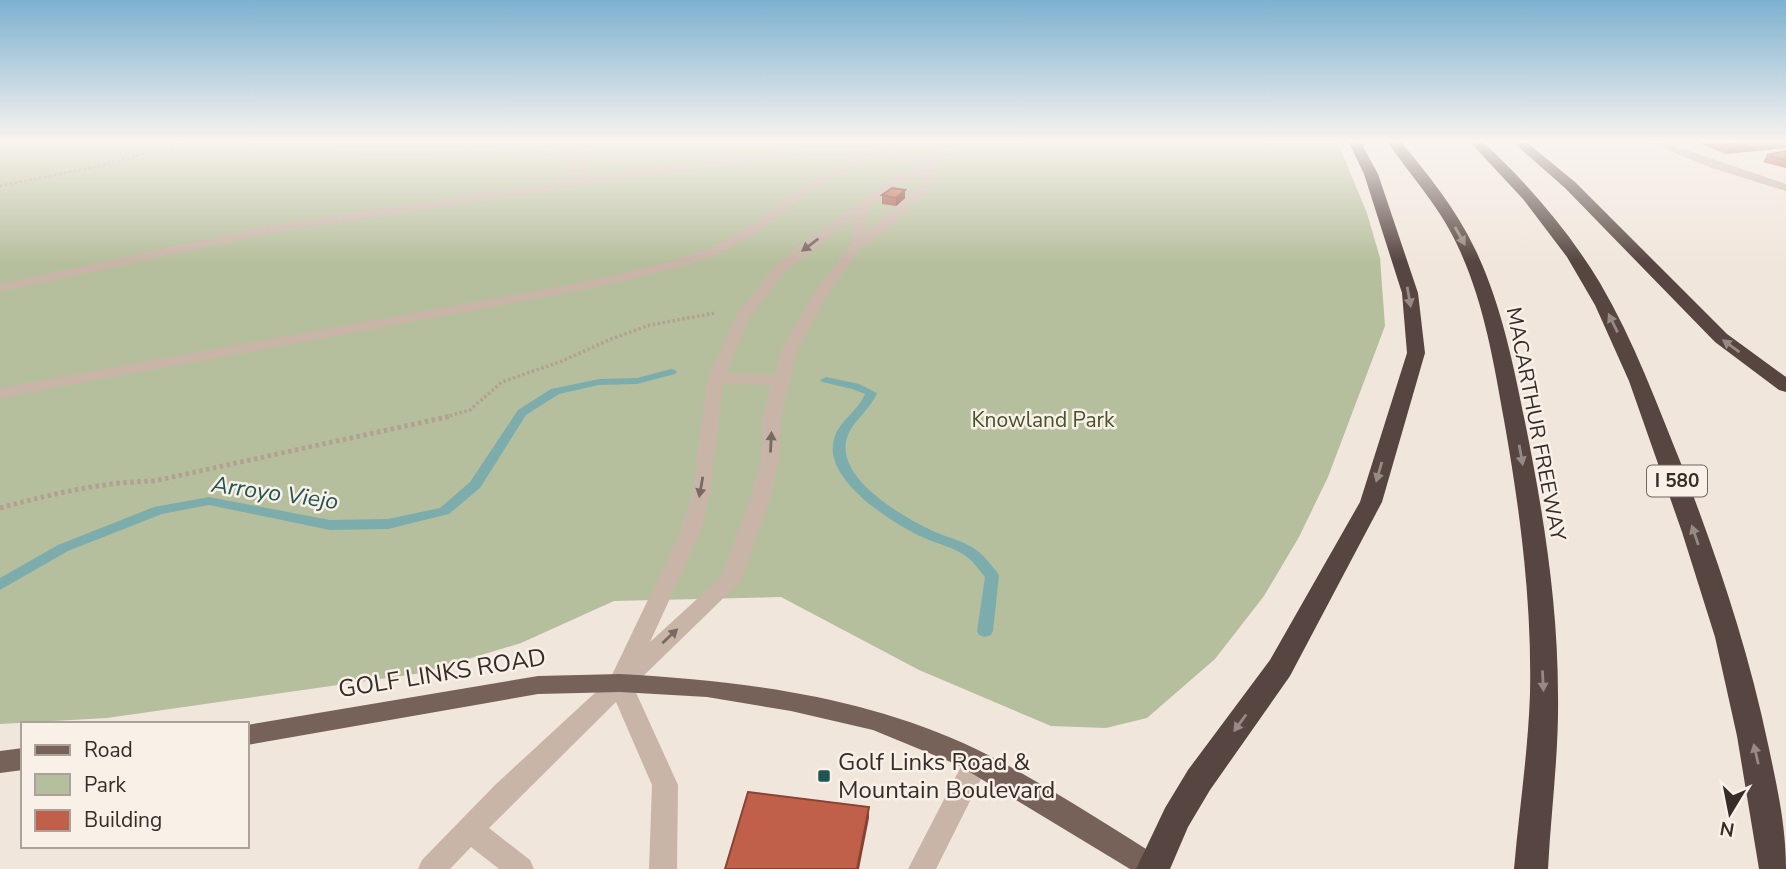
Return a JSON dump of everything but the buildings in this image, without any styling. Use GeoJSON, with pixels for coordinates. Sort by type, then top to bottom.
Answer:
{"type":"FeatureCollection","features":[{"type":"Feature","properties":{"kind":"highway"},"geometry":{"type":"LineString","coordinates":[[1153,869],[1176,818],[1199,780],[1280,667],[1371,502],[1416,353],[1410,293],[1373,182]]}},
{"type":"Feature","properties":{"kind":"highway","name":"MACARTHUR FREEWAY"},"geometry":{"type":"LineString","coordinates":[[1425,182],[1442,204],[1467,248],[1488,299],[1506,371],[1522,461],[1537,565],[1544,694],[1531,869]]}},
{"type":"Feature","properties":{"kind":"highway","name":"I 580"},"geometry":{"type":"LineString","coordinates":[[1515,182],[1576,258],[1611,318],[1647,398],[1719,606],[1758,762],[1776,869]]}},
{"type":"Feature","properties":{"kind":"highway"},"geometry":{"type":"LineString","coordinates":[[1566,182],[1721,338],[1786,386]]}},
{"type":"Feature","properties":{"kind":"main road","name":"GOLF LINKS ROAD"},"geometry":{"type":"LineString","coordinates":[[248,735],[538,684],[620,683],[707,688],[791,701],[876,721],[976,763],[1082,824],[1153,869]]}},
{"type":"Feature","properties":{"kind":"main road"},"geometry":{"type":"LineString","coordinates":[[0,762],[21,760]]}},
{"type":"Feature","properties":{"kind":"street"},"geometry":{"type":"LineString","coordinates":[[0,288],[225,237],[582,182]]}},
{"type":"Feature","properties":{"kind":"street"},"geometry":{"type":"LineString","coordinates":[[0,393],[584,286],[665,267],[713,252],[750,232],[820,182]]}},
{"type":"Feature","properties":{"kind":"street"},"geometry":{"type":"LineString","coordinates":[[663,869],[665,785],[620,683],[691,531],[701,493],[716,378],[743,315],[783,266],[897,182]]}},
{"type":"Feature","properties":{"kind":"street"},"geometry":{"type":"LineString","coordinates":[[432,869],[504,793],[730,581],[760,502],[770,461],[772,416],[780,380],[804,322],[836,270],[856,245],[878,231],[930,182]]}},
{"type":"Feature","properties":{"kind":"street"},"geometry":{"type":"LineString","coordinates":[[1765,182],[1786,188]]}},
{"type":"Feature","properties":{"kind":"street"},"geometry":{"type":"LineString","coordinates":[[856,245],[860,216],[865,205]]}},
{"type":"Feature","properties":{"kind":"street"},"geometry":{"type":"LineString","coordinates":[[716,378],[780,380]]}},
{"type":"Feature","properties":{"kind":"street"},"geometry":{"type":"LineString","coordinates":[[922,869],[976,763]]}},
{"type":"Feature","properties":{"kind":"street"},"geometry":{"type":"LineString","coordinates":[[470,829],[520,869]]}},
{"type":"Feature","properties":{"kind":"path"},"geometry":{"type":"LineString","coordinates":[[0,186],[22,182]]}},
{"type":"Feature","properties":{"kind":"path"},"geometry":{"type":"LineString","coordinates":[[0,508],[76,488],[116,482],[155,481],[427,423],[470,410],[502,382],[650,325],[711,313],[743,315]]}},
{"type":"Feature","properties":{"kind":"green space","name":"Knowland Park"},"geometry":{"type":"Polygon","coordinates":[[[0,182],[1354,182],[1367,213],[1380,258],[1385,326],[1328,477],[1299,537],[1264,596],[1215,659],[1147,718],[1106,728],[1051,726],[919,670],[781,597],[614,601],[521,643],[422,673],[107,718],[0,724],[0,182]]]}},
{"type":"Feature","properties":{"kind":"waterway","name":"Arroyo Viejo"},"geometry":{"type":"LineString","coordinates":[[0,585],[63,548],[159,510],[209,501],[330,525],[388,524],[444,511],[475,485],[522,413],[555,391],[599,382],[637,381],[671,372]]}},
{"type":"Feature","properties":{"kind":"waterway","name":"Arroyo Viejo"},"geometry":{"type":"LineString","coordinates":[[826,380],[855,386],[871,393],[840,440],[842,462],[859,487],[885,509],[913,527],[970,552],[992,576],[985,631]]}},
{"type":"Feature","properties":{"kind":"place","name":"Golf Links Road & Mountain Boulevard"},"geometry":{"type":"Point","coordinates":[824,776]}}]}
